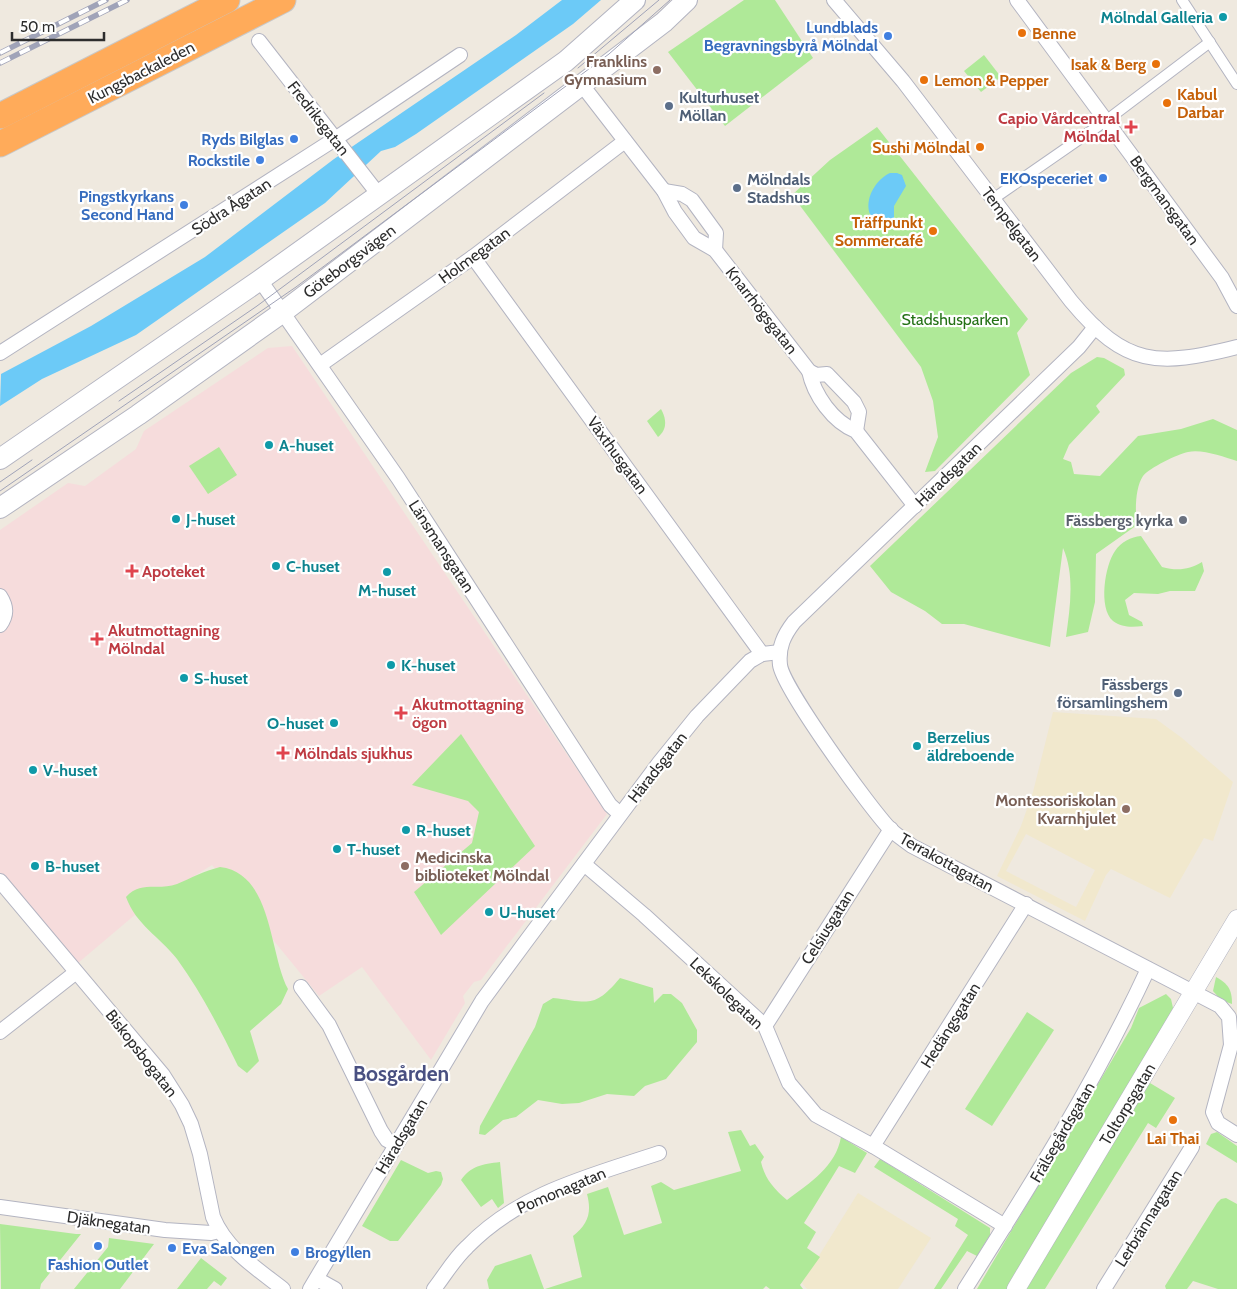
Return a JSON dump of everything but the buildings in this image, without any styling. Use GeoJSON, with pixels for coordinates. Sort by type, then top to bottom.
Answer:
{"type":"FeatureCollection","features":[{"type":"Feature","properties":{"kind":"highway","name":"Kungsbackaleden"},"geometry":{"type":"LineString","coordinates":[[0,116],[227,0]]}},
{"type":"Feature","properties":{"kind":"highway","name":"Kungsbackaleden"},"geometry":{"type":"LineString","coordinates":[[0,144],[283,0]]}},
{"type":"Feature","properties":{"kind":"main road"},"geometry":{"type":"LineString","coordinates":[[0,458],[260,280],[566,61],[635,0]]}},
{"type":"Feature","properties":{"kind":"main road","name":"Göteborgsvägen"},"geometry":{"type":"LineString","coordinates":[[0,508],[138,415],[282,312],[664,22],[687,0]]}},
{"type":"Feature","properties":{"kind":"street","name":"Tempelgatan"},"geometry":{"type":"LineString","coordinates":[[834,0],[903,81],[1071,301],[1095,327],[1130,353],[1153,359],[1175,358],[1237,347]]}},
{"type":"Feature","properties":{"kind":"street","name":"Bergmansgatan"},"geometry":{"type":"LineString","coordinates":[[1018,0],[1222,278],[1237,306]]}},
{"type":"Feature","properties":{"kind":"street"},"geometry":{"type":"LineString","coordinates":[[1182,0],[1237,84]]}},
{"type":"Feature","properties":{"kind":"street","name":"Fredriksgatan"},"geometry":{"type":"LineString","coordinates":[[259,41],[379,195]]}},
{"type":"Feature","properties":{"kind":"street"},"geometry":{"type":"LineString","coordinates":[[993,199],[1107,120],[1210,42]]}},
{"type":"Feature","properties":{"kind":"street","name":"Södra Ågatan"},"geometry":{"type":"LineString","coordinates":[[0,353],[338,142],[460,55]]}},
{"type":"Feature","properties":{"kind":"street","name":"Knarrhögsgatan"},"geometry":{"type":"LineString","coordinates":[[582,85],[664,191],[675,212],[694,238],[715,250],[808,371],[817,392],[835,418],[844,426],[856,431],[915,506]]}},
{"type":"Feature","properties":{"kind":"street","name":"Holmegatan"},"geometry":{"type":"LineString","coordinates":[[320,365],[473,257],[625,141]]}},
{"type":"Feature","properties":{"kind":"street","name":"Knarrhögsgatan"},"geometry":{"type":"LineString","coordinates":[[664,191],[682,194],[692,200],[716,233],[715,250]]}},
{"type":"Feature","properties":{"kind":"street","name":"Växthusgatan"},"geometry":{"type":"LineString","coordinates":[[473,257],[762,654]]}},
{"type":"Feature","properties":{"kind":"street","name":"Länsmansgatan"},"geometry":{"type":"LineString","coordinates":[[260,280],[398,478],[610,805],[620,814]]}},
{"type":"Feature","properties":{"kind":"street","name":"Häradsgatan"},"geometry":{"type":"LineString","coordinates":[[780,652],[785,633],[794,622],[1079,347],[1095,327]]}},
{"type":"Feature","properties":{"kind":"street","name":"Knarrhögsgatan"},"geometry":{"type":"LineString","coordinates":[[808,371],[816,375],[827,374],[854,402],[860,412],[856,431]]}},
{"type":"Feature","properties":{"kind":"street"},"geometry":{"type":"LineString","coordinates":[[0,596],[6,607],[6,614],[0,625]]}},
{"type":"Feature","properties":{"kind":"street"},"geometry":{"type":"LineString","coordinates":[[762,654],[780,652]]}},
{"type":"Feature","properties":{"kind":"street","name":"Terrakottagatan"},"geometry":{"type":"LineString","coordinates":[[780,652],[780,666],[792,694],[891,829],[912,846],[1220,1006],[1229,1017],[1231,1045],[1213,1112],[1218,1123],[1237,1135]]}},
{"type":"Feature","properties":{"kind":"street","name":"Häradsgatan"},"geometry":{"type":"LineString","coordinates":[[314,1284],[482,1001],[620,814],[697,716],[750,661],[762,654]]}},
{"type":"Feature","properties":{"kind":"street","name":"Celsiusgatan"},"geometry":{"type":"LineString","coordinates":[[765,1026],[891,829]]}},
{"type":"Feature","properties":{"kind":"street","name":"Lekskolegatan"},"geometry":{"type":"LineString","coordinates":[[584,864],[703,968],[765,1026],[789,1083],[816,1115],[873,1146],[1005,1226]]}},
{"type":"Feature","properties":{"kind":"street","name":"Biskopsbogatan"},"geometry":{"type":"LineString","coordinates":[[0,880],[163,1076],[182,1105],[191,1124],[200,1154],[213,1217],[219,1231],[239,1254],[282,1289]]}},
{"type":"Feature","properties":{"kind":"street","name":"Hedängsgatan"},"geometry":{"type":"LineString","coordinates":[[873,1146],[1026,904]]}},
{"type":"Feature","properties":{"kind":"street","name":"Toltorpsgatan"},"geometry":{"type":"LineString","coordinates":[[1016,1289],[1237,919]]}},
{"type":"Feature","properties":{"kind":"street","name":"Frälsegårdsgatan"},"geometry":{"type":"LineString","coordinates":[[965,1289],[1042,1168],[1118,1033],[1148,969]]}},
{"type":"Feature","properties":{"kind":"street"},"geometry":{"type":"LineString","coordinates":[[0,1032],[76,973]]}},
{"type":"Feature","properties":{"kind":"street"},"geometry":{"type":"LineString","coordinates":[[301,987],[329,1025],[381,1130],[388,1140],[396,1145]]}},
{"type":"Feature","properties":{"kind":"street","name":"Lerbrännargatan"},"geometry":{"type":"LineString","coordinates":[[1104,1289],[1192,1147]]}},
{"type":"Feature","properties":{"kind":"street","name":"Pomonagatan"},"geometry":{"type":"LineString","coordinates":[[434,1289],[464,1249],[479,1234],[512,1210],[568,1183],[659,1153]]}},
{"type":"Feature","properties":{"kind":"street","name":"Djäknegatan"},"geometry":{"type":"LineString","coordinates":[[0,1207],[165,1230],[219,1231]]}},
{"type":"Feature","properties":{"kind":"street"},"geometry":{"type":"LineString","coordinates":[[314,1284],[335,1289]]}},
{"type":"Feature","properties":{"kind":"shaded area","name":"Mölndals sjukhus"},"geometry":{"type":"Polygon","coordinates":[[[292,346],[607,814],[481,980],[474,982],[463,996],[465,1003],[431,1060],[362,967],[319,996],[212,865],[143,908],[78,963],[0,874],[0,530],[68,483],[85,486],[136,449],[144,431],[268,348],[292,346]]]}},
{"type":"Feature","properties":{"kind":"shaded area","name":"Montessoriskolan Kvarnhjulet"},"geometry":{"type":"Polygon","coordinates":[[[1053,712],[1156,719],[1182,738],[1233,782],[1213,841],[1204,838],[1170,898],[1111,869],[1106,875],[1085,921],[997,876],[1021,826],[1033,792],[1053,712]],[[1026,834],[1006,871],[1076,907],[1095,870],[1026,834]]]}},
{"type":"Feature","properties":{"kind":"shaded area"},"geometry":{"type":"Polygon","coordinates":[[[858,1193],[931,1238],[898,1289],[807,1289],[802,1283],[858,1193]]]}},
{"type":"Feature","properties":{"kind":"green space"},"geometry":{"type":"Polygon","coordinates":[[[744,0],[775,0],[813,58],[725,126],[668,52],[744,0]]]}},
{"type":"Feature","properties":{"kind":"green space"},"geometry":{"type":"Polygon","coordinates":[[[984,55],[1001,77],[981,92],[964,71],[984,55]]]}},
{"type":"Feature","properties":{"kind":"green space","name":"Stadshusparken"},"geometry":{"type":"Polygon","coordinates":[[[877,127],[1028,319],[1017,333],[1030,375],[935,471],[925,472],[938,437],[933,401],[921,367],[792,195],[830,160],[877,127]]]}},
{"type":"Feature","properties":{"kind":"green space"},"geometry":{"type":"Polygon","coordinates":[[[1097,357],[1104,358],[1124,369],[1125,375],[1096,406],[1100,412],[1069,445],[1063,459],[1071,462],[1074,474],[1100,476],[1138,436],[1181,429],[1213,419],[1237,430],[1237,461],[1206,452],[1194,451],[1178,455],[1151,469],[1143,476],[1137,493],[1137,525],[1096,554],[1095,602],[1088,632],[1066,637],[1070,603],[1070,580],[1067,558],[1063,548],[1050,647],[964,624],[942,624],[925,611],[891,592],[870,566],[1071,373],[1097,357]]]}},
{"type":"Feature","properties":{"kind":"green space"},"geometry":{"type":"Polygon","coordinates":[[[661,409],[665,427],[658,437],[647,421],[661,409]]]}},
{"type":"Feature","properties":{"kind":"green space"},"geometry":{"type":"Polygon","coordinates":[[[219,447],[237,475],[208,494],[189,466],[219,447]]]}},
{"type":"Feature","properties":{"kind":"green space"},"geometry":{"type":"Polygon","coordinates":[[[1141,536],[1162,567],[1183,569],[1202,562],[1204,571],[1195,591],[1170,591],[1158,594],[1134,593],[1125,600],[1129,615],[1142,622],[1143,626],[1124,626],[1113,621],[1108,615],[1104,597],[1106,576],[1111,557],[1117,548],[1126,541],[1141,536]]]}},
{"type":"Feature","properties":{"kind":"green space"},"geometry":{"type":"Polygon","coordinates":[[[461,734],[535,846],[441,935],[414,892],[472,843],[479,812],[468,801],[412,785],[461,734]]]}},
{"type":"Feature","properties":{"kind":"green space"},"geometry":{"type":"Polygon","coordinates":[[[220,867],[237,873],[250,884],[260,899],[288,989],[281,1004],[250,1031],[259,1061],[247,1073],[238,1066],[210,1011],[186,972],[170,951],[142,923],[130,907],[126,897],[144,887],[170,886],[220,867]]]}},
{"type":"Feature","properties":{"kind":"green space"},"geometry":{"type":"Polygon","coordinates":[[[1216,977],[1224,982],[1228,988],[1232,1004],[1221,1000],[1213,991],[1216,977]]]}},
{"type":"Feature","properties":{"kind":"green space"},"geometry":{"type":"Polygon","coordinates":[[[620,978],[653,988],[654,1003],[663,994],[671,994],[682,1003],[697,1030],[697,1042],[666,1079],[645,1086],[634,1096],[607,1094],[579,1103],[562,1104],[538,1100],[516,1117],[503,1120],[485,1135],[479,1134],[480,1126],[535,1027],[543,1004],[553,998],[583,1002],[597,999],[604,995],[620,978]]]}},
{"type":"Feature","properties":{"kind":"green space"},"geometry":{"type":"Polygon","coordinates":[[[1166,994],[1171,999],[1173,1008],[1164,1025],[1007,1289],[977,1289],[1131,1028],[1139,1008],[1166,994]]]}},
{"type":"Feature","properties":{"kind":"green space"},"geometry":{"type":"Polygon","coordinates":[[[1027,1012],[1054,1030],[992,1126],[965,1109],[1027,1012]]]}},
{"type":"Feature","properties":{"kind":"green space"},"geometry":{"type":"Polygon","coordinates":[[[1150,1083],[1175,1098],[1156,1128],[1148,1123],[1045,1289],[1025,1289],[1119,1130],[1150,1083]]]}},
{"type":"Feature","properties":{"kind":"green space"},"geometry":{"type":"Polygon","coordinates":[[[741,1130],[750,1146],[755,1144],[764,1157],[761,1162],[768,1179],[774,1188],[787,1200],[813,1180],[828,1165],[834,1157],[841,1137],[867,1153],[855,1173],[839,1166],[804,1223],[816,1232],[807,1248],[820,1257],[800,1285],[803,1289],[770,1289],[766,1286],[763,1289],[545,1289],[582,1277],[573,1236],[588,1218],[587,1194],[608,1187],[624,1235],[662,1223],[651,1186],[661,1182],[674,1190],[741,1171],[728,1132],[741,1130]]]}},
{"type":"Feature","properties":{"kind":"green space"},"geometry":{"type":"Polygon","coordinates":[[[1217,1132],[1237,1146],[1237,1163],[1206,1144],[1211,1134],[1217,1132]]]}},
{"type":"Feature","properties":{"kind":"green space"},"geometry":{"type":"Polygon","coordinates":[[[880,1159],[990,1228],[990,1235],[977,1256],[967,1251],[941,1289],[934,1289],[968,1235],[955,1226],[958,1219],[874,1167],[880,1159]]]}},
{"type":"Feature","properties":{"kind":"green space"},"geometry":{"type":"Polygon","coordinates":[[[401,1160],[428,1173],[441,1172],[443,1179],[441,1185],[398,1241],[390,1241],[362,1226],[401,1160]]]}},
{"type":"Feature","properties":{"kind":"green space"},"geometry":{"type":"Polygon","coordinates":[[[500,1162],[504,1203],[498,1208],[492,1199],[481,1207],[461,1180],[478,1166],[500,1162]]]}},
{"type":"Feature","properties":{"kind":"green space"},"geometry":{"type":"Polygon","coordinates":[[[1226,1198],[1237,1204],[1237,1289],[1218,1289],[1193,1281],[1187,1289],[1166,1289],[1165,1286],[1217,1203],[1221,1199],[1226,1198]]]}},
{"type":"Feature","properties":{"kind":"green space"},"geometry":{"type":"Polygon","coordinates":[[[0,1224],[81,1234],[41,1284],[40,1289],[1,1289],[0,1224]]]}},
{"type":"Feature","properties":{"kind":"green space"},"geometry":{"type":"Polygon","coordinates":[[[109,1238],[154,1244],[120,1289],[74,1289],[108,1247],[109,1238]]]}},
{"type":"Feature","properties":{"kind":"green space"},"geometry":{"type":"Polygon","coordinates":[[[531,1254],[544,1289],[489,1289],[487,1280],[495,1266],[531,1254]]]}},
{"type":"Feature","properties":{"kind":"green space"},"geometry":{"type":"Polygon","coordinates":[[[201,1258],[227,1278],[221,1286],[214,1281],[207,1289],[177,1289],[201,1258]]]}},
{"type":"Feature","properties":{"kind":"water"},"geometry":{"type":"Polygon","coordinates":[[[562,0],[601,0],[573,24],[416,134],[395,147],[381,151],[325,203],[136,335],[42,379],[0,406],[1,374],[91,326],[205,257],[334,159],[516,35],[562,0]]]}},
{"type":"Feature","properties":{"kind":"water"},"geometry":{"type":"Polygon","coordinates":[[[890,173],[902,175],[906,186],[894,206],[894,221],[888,227],[872,218],[869,202],[871,193],[876,185],[890,173]]]}},
{"type":"Feature","properties":{"kind":"tram line"},"geometry":{"type":"LineString","coordinates":[[578,68],[659,0]]}},
{"type":"Feature","properties":{"kind":"tram line"},"geometry":{"type":"LineString","coordinates":[[0,491],[296,287],[609,54],[670,0]]}},
{"type":"Feature","properties":{"kind":"tram line"},"geometry":{"type":"LineString","coordinates":[[119,401],[257,306],[544,93]]}},
{"type":"Feature","properties":{"kind":"tram line"},"geometry":{"type":"LineString","coordinates":[[0,482],[32,460]]}},
{"type":"Feature","properties":{"kind":"railway"},"geometry":{"type":"LineString","coordinates":[[0,53],[106,0]]}},
{"type":"Feature","properties":{"kind":"railway"},"geometry":{"type":"LineString","coordinates":[[0,63],[127,0]]}},
{"type":"Feature","properties":{"kind":"place","name":"Mölndal Galleria"},"geometry":{"type":"Point","coordinates":[1223,17]}},
{"type":"Feature","properties":{"kind":"place","name":"Benne"},"geometry":{"type":"Point","coordinates":[1022,33]}},
{"type":"Feature","properties":{"kind":"place","name":"Lundblads Begravningsbyrå Mölndal"},"geometry":{"type":"Point","coordinates":[888,36]}},
{"type":"Feature","properties":{"kind":"place","name":"Isak & Berg"},"geometry":{"type":"Point","coordinates":[1156,64]}},
{"type":"Feature","properties":{"kind":"place","name":"Franklins Gymnasium"},"geometry":{"type":"Point","coordinates":[657,70]}},
{"type":"Feature","properties":{"kind":"place","name":"Lemon & Pepper"},"geometry":{"type":"Point","coordinates":[924,80]}},
{"type":"Feature","properties":{"kind":"place","name":"Kabul Darbar"},"geometry":{"type":"Point","coordinates":[1167,103]}},
{"type":"Feature","properties":{"kind":"place","name":"Kulturhuset Möllan"},"geometry":{"type":"Point","coordinates":[669,106]}},
{"type":"Feature","properties":{"kind":"place","name":"Capio Vårdcentral Mölndal"},"geometry":{"type":"Point","coordinates":[1131,127]}},
{"type":"Feature","properties":{"kind":"place","name":"Ryds Bilglas"},"geometry":{"type":"Point","coordinates":[294,139]}},
{"type":"Feature","properties":{"kind":"place","name":"Sushi Mölndal"},"geometry":{"type":"Point","coordinates":[980,147]}},
{"type":"Feature","properties":{"kind":"place","name":"Rockstile"},"geometry":{"type":"Point","coordinates":[260,160]}},
{"type":"Feature","properties":{"kind":"place","name":"EKOspeceriet"},"geometry":{"type":"Point","coordinates":[1103,178]}},
{"type":"Feature","properties":{"kind":"place","name":"Mölndals Stadshus"},"geometry":{"type":"Point","coordinates":[737,188]}},
{"type":"Feature","properties":{"kind":"place","name":"Pingstkyrkans Second Hand"},"geometry":{"type":"Point","coordinates":[184,205]}},
{"type":"Feature","properties":{"kind":"place","name":"Träffpunkt Sommercafé"},"geometry":{"type":"Point","coordinates":[933,231]}},
{"type":"Feature","properties":{"kind":"place","name":"A-huset"},"geometry":{"type":"Point","coordinates":[269,445]}},
{"type":"Feature","properties":{"kind":"place","name":"J-huset"},"geometry":{"type":"Point","coordinates":[176,519]}},
{"type":"Feature","properties":{"kind":"place","name":"Fässbergs kyrka"},"geometry":{"type":"Point","coordinates":[1183,520]}},
{"type":"Feature","properties":{"kind":"place","name":"C-huset"},"geometry":{"type":"Point","coordinates":[276,566]}},
{"type":"Feature","properties":{"kind":"place","name":"Apoteket"},"geometry":{"type":"Point","coordinates":[132,571]}},
{"type":"Feature","properties":{"kind":"place","name":"M-huset"},"geometry":{"type":"Point","coordinates":[387,572]}},
{"type":"Feature","properties":{"kind":"place","name":"Akutmottagning Mölndal"},"geometry":{"type":"Point","coordinates":[97,639]}},
{"type":"Feature","properties":{"kind":"place","name":"K-huset"},"geometry":{"type":"Point","coordinates":[391,665]}},
{"type":"Feature","properties":{"kind":"place","name":"S-huset"},"geometry":{"type":"Point","coordinates":[184,678]}},
{"type":"Feature","properties":{"kind":"place","name":"Fässbergs församlingshem"},"geometry":{"type":"Point","coordinates":[1178,693]}},
{"type":"Feature","properties":{"kind":"place","name":"Akutmottagning ögon"},"geometry":{"type":"Point","coordinates":[401,713]}},
{"type":"Feature","properties":{"kind":"place","name":"O-huset"},"geometry":{"type":"Point","coordinates":[334,723]}},
{"type":"Feature","properties":{"kind":"place","name":"Berzelius äldreboende"},"geometry":{"type":"Point","coordinates":[917,746]}},
{"type":"Feature","properties":{"kind":"place","name":"Mölndals sjukhus"},"geometry":{"type":"Point","coordinates":[283,753]}},
{"type":"Feature","properties":{"kind":"place","name":"V-huset"},"geometry":{"type":"Point","coordinates":[33,770]}},
{"type":"Feature","properties":{"kind":"place","name":"Montessoriskolan Kvarnhjulet"},"geometry":{"type":"Point","coordinates":[1126,809]}},
{"type":"Feature","properties":{"kind":"place","name":"R-huset"},"geometry":{"type":"Point","coordinates":[406,830]}},
{"type":"Feature","properties":{"kind":"place","name":"T-huset"},"geometry":{"type":"Point","coordinates":[337,849]}},
{"type":"Feature","properties":{"kind":"place","name":"B-huset"},"geometry":{"type":"Point","coordinates":[35,866]}},
{"type":"Feature","properties":{"kind":"place","name":"Medicinska biblioteket Mölndal"},"geometry":{"type":"Point","coordinates":[405,866]}},
{"type":"Feature","properties":{"kind":"place","name":"U-huset"},"geometry":{"type":"Point","coordinates":[489,912]}},
{"type":"Feature","properties":{"kind":"place","name":"Lai Thai"},"geometry":{"type":"Point","coordinates":[1173,1120]}},
{"type":"Feature","properties":{"kind":"place","name":"Fashion Outlet"},"geometry":{"type":"Point","coordinates":[98,1246]}},
{"type":"Feature","properties":{"kind":"place","name":"Eva Salongen"},"geometry":{"type":"Point","coordinates":[172,1248]}},
{"type":"Feature","properties":{"kind":"place","name":"Brogyllen"},"geometry":{"type":"Point","coordinates":[295,1252]}},
{"type":"Feature","properties":{"kind":"district","name":"Bosgården"},"geometry":{"type":"Point","coordinates":[401,1074]}}]}
